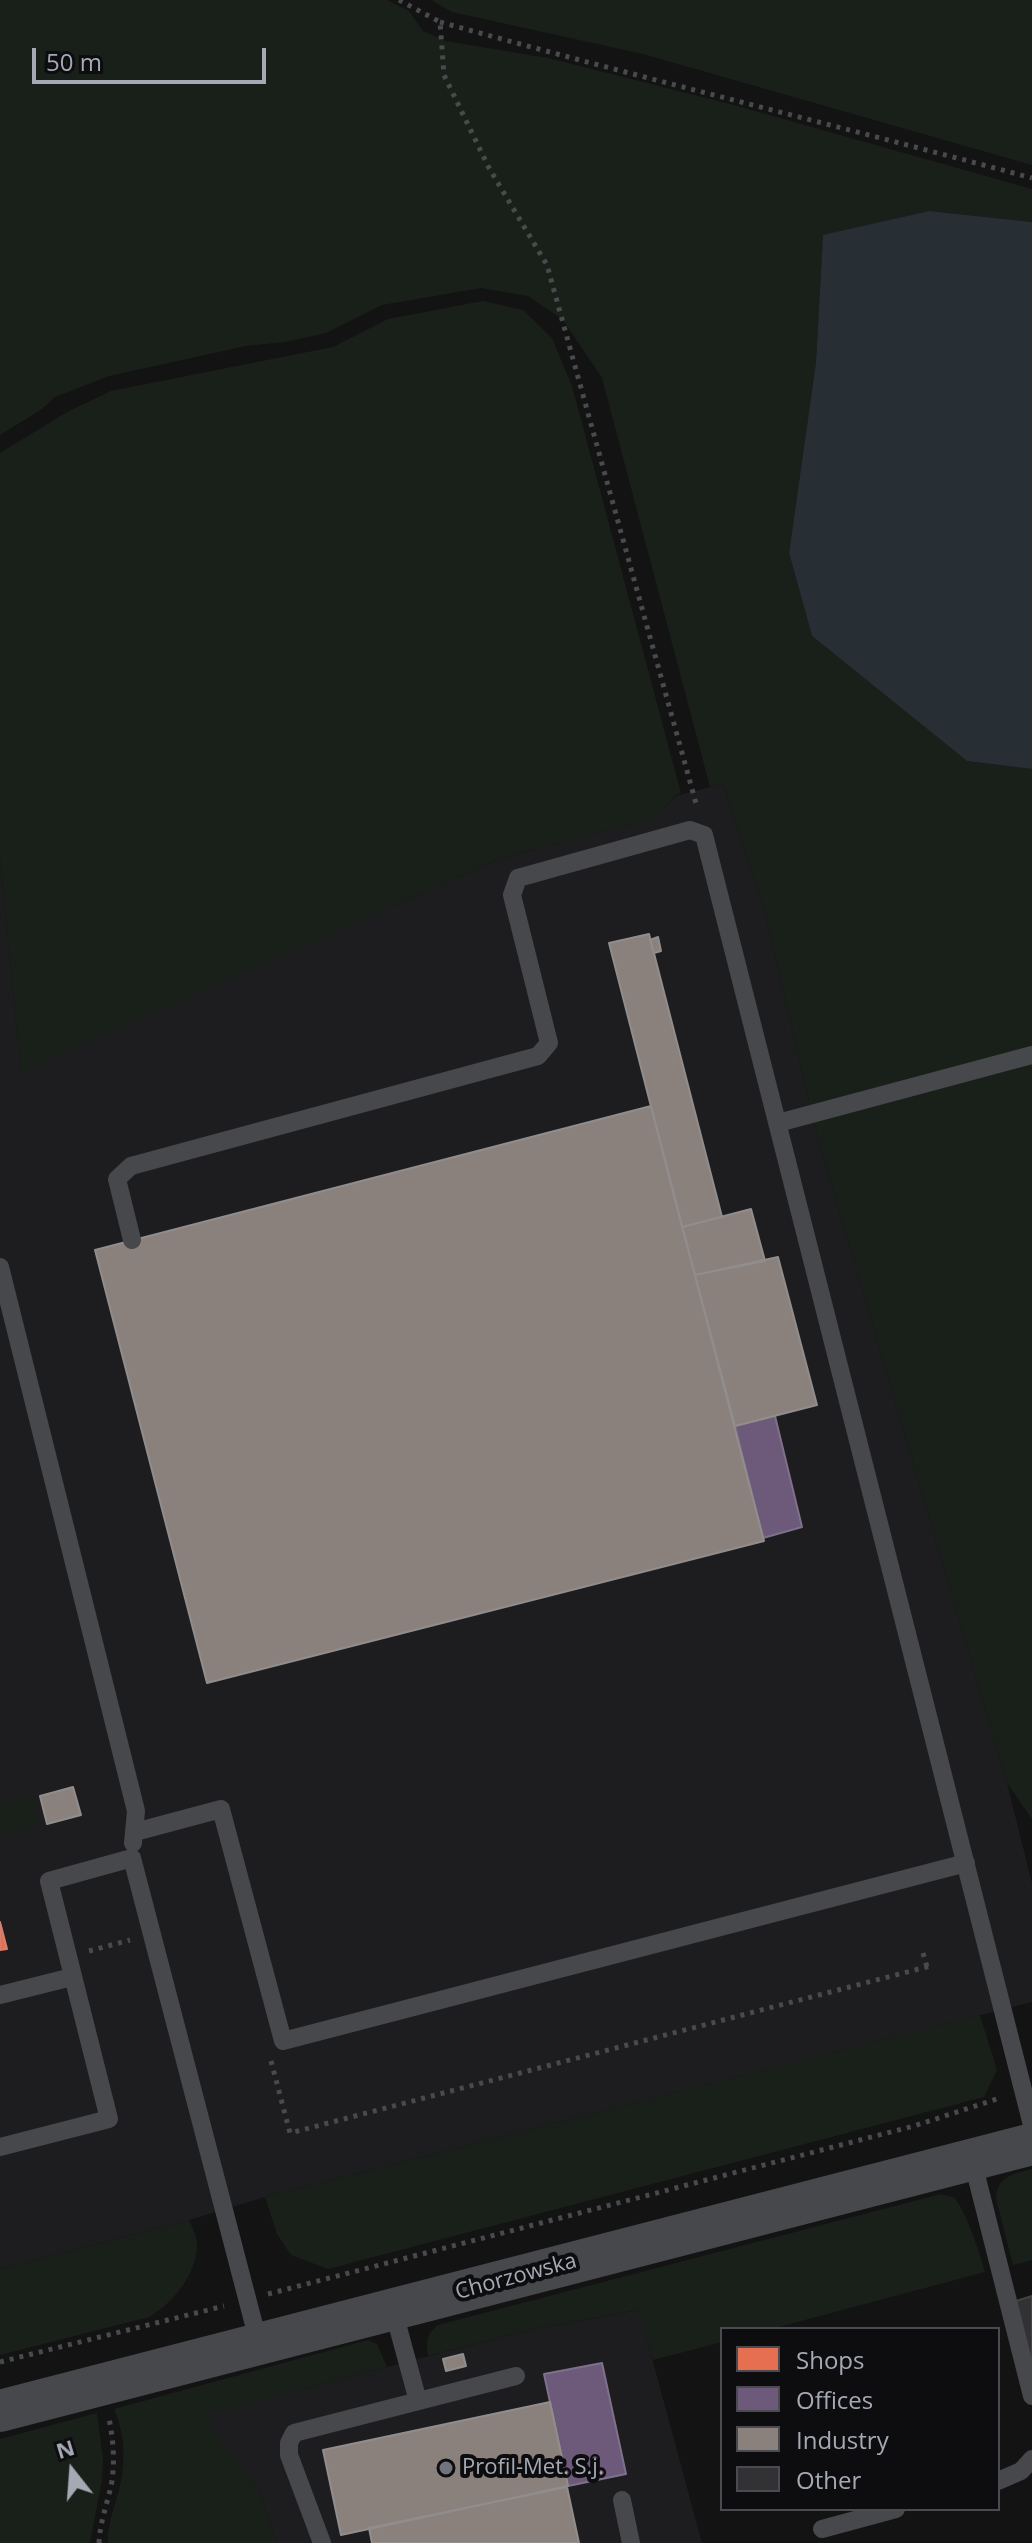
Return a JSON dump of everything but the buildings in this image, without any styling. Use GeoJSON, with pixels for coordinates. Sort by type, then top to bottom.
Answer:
{"type":"FeatureCollection","features":[{"type":"Feature","properties":{"kind":"street","name":"Chorzowska"},"geometry":{"type":"LineString","coordinates":[[0,2411],[1032,2144]]}},
{"type":"Feature","properties":{"kind":"lane"},"geometry":{"type":"LineString","coordinates":[[132,1240],[117,1179],[131,1166],[538,1056],[549,1043],[512,895],[518,878],[690,830],[704,835],[1032,2125]]}},
{"type":"Feature","properties":{"kind":"lane"},"geometry":{"type":"LineString","coordinates":[[778,1123],[1032,1055]]}},
{"type":"Feature","properties":{"kind":"lane"},"geometry":{"type":"LineString","coordinates":[[0,1267],[136,1811],[132,1858],[259,2344]]}},
{"type":"Feature","properties":{"kind":"lane"},"geometry":{"type":"LineString","coordinates":[[135,1832],[221,1809],[283,2041],[966,1863]]}},
{"type":"Feature","properties":{"kind":"lane"},"geometry":{"type":"LineString","coordinates":[[0,2147],[109,2119],[49,1881],[132,1858]]}},
{"type":"Feature","properties":{"kind":"lane"},"geometry":{"type":"LineString","coordinates":[[0,1995],[72,1977]]}},
{"type":"Feature","properties":{"kind":"lane"},"geometry":{"type":"LineString","coordinates":[[972,2159],[1032,2396]]}},
{"type":"Feature","properties":{"kind":"lane"},"geometry":{"type":"LineString","coordinates":[[393,2309],[418,2401]]}},
{"type":"Feature","properties":{"kind":"lane"},"geometry":{"type":"LineString","coordinates":[[322,2543],[289,2455],[289,2443],[294,2433],[516,2376]]}},
{"type":"Feature","properties":{"kind":"lane"},"geometry":{"type":"LineString","coordinates":[[1000,2480],[1021,2471],[1032,2459]]}},
{"type":"Feature","properties":{"kind":"lane"},"geometry":{"type":"LineString","coordinates":[[622,2500],[631,2543]]}},
{"type":"Feature","properties":{"kind":"lane"},"geometry":{"type":"LineString","coordinates":[[822,2529],[889,2511]]}},
{"type":"Feature","properties":{"kind":"path"},"geometry":{"type":"LineString","coordinates":[[399,0],[440,22],[550,53],[1032,178]]}},
{"type":"Feature","properties":{"kind":"path"},"geometry":{"type":"LineString","coordinates":[[440,22],[444,75],[489,168],[547,265],[704,835]]}},
{"type":"Feature","properties":{"kind":"path"},"geometry":{"type":"LineString","coordinates":[[67,1957],[133,1939],[134,1944]]}},
{"type":"Feature","properties":{"kind":"path"},"geometry":{"type":"LineString","coordinates":[[923,1953],[927,1967]]}},
{"type":"Feature","properties":{"kind":"path"},"geometry":{"type":"LineString","coordinates":[[0,2362],[914,2126],[1023,2090]]}},
{"type":"Feature","properties":{"kind":"path"},"geometry":{"type":"LineString","coordinates":[[99,2385],[111,2431],[114,2459],[99,2543]]}},
{"type":"Feature","properties":{"kind":"shaded area"},"geometry":{"type":"Polygon","coordinates":[[[0,0],[387,0],[409,11],[423,31],[445,41],[548,58],[730,104],[1032,189],[1032,222],[929,211],[823,236],[816,362],[789,553],[812,636],[967,761],[1032,769],[1032,1819],[1007,1783],[815,1128],[766,916],[723,784],[710,787],[602,378],[563,320],[528,296],[481,288],[382,305],[326,333],[246,346],[109,376],[55,397],[42,409],[0,435],[0,0]]]}},
{"type":"Feature","properties":{"kind":"shaded area"},"geometry":{"type":"Polygon","coordinates":[[[431,0],[1032,0],[1032,165],[643,54],[452,12],[431,0]]]}},
{"type":"Feature","properties":{"kind":"shaded area"},"geometry":{"type":"Polygon","coordinates":[[[929,211],[1032,222],[1032,769],[967,761],[812,636],[789,553],[816,362],[823,235],[929,211]]]}},
{"type":"Feature","properties":{"kind":"shaded area"},"geometry":{"type":"Polygon","coordinates":[[[483,301],[523,310],[552,338],[572,386],[681,793],[674,796],[656,818],[499,859],[21,1072],[0,859],[0,453],[67,412],[111,391],[333,347],[388,319],[483,301]]]}},
{"type":"Feature","properties":{"kind":"shaded area"},"geometry":{"type":"Polygon","coordinates":[[[723,784],[766,916],[815,1128],[1007,1783],[1032,1883],[1032,2002],[265,2197],[0,2269],[0,859],[21,1071],[499,859],[655,818],[675,796],[723,784]]]}},
{"type":"Feature","properties":{"kind":"shaded area"},"geometry":{"type":"Polygon","coordinates":[[[31,1794],[40,1826],[0,1837],[0,1803],[31,1794]]]}},
{"type":"Feature","properties":{"kind":"shaded area"},"geometry":{"type":"Polygon","coordinates":[[[980,2015],[997,2070],[984,2097],[328,2269],[291,2255],[277,2234],[265,2197],[980,2015]]]}},
{"type":"Feature","properties":{"kind":"shaded area"},"geometry":{"type":"Polygon","coordinates":[[[1032,2169],[1032,2260],[1013,2265],[996,2199],[997,2191],[1007,2177],[1032,2169]]]}},
{"type":"Feature","properties":{"kind":"shaded area"},"geometry":{"type":"Polygon","coordinates":[[[941,2194],[955,2198],[973,2234],[985,2272],[779,2327],[720,2327],[720,2343],[653,2360],[638,2310],[533,2329],[428,2356],[428,2339],[438,2325],[941,2194]]]}},
{"type":"Feature","properties":{"kind":"shaded area"},"geometry":{"type":"Polygon","coordinates":[[[189,2220],[197,2241],[193,2266],[175,2296],[158,2311],[149,2317],[0,2355],[0,2269],[189,2220]]]}},
{"type":"Feature","properties":{"kind":"shaded area"},"geometry":{"type":"Polygon","coordinates":[[[639,2310],[702,2543],[276,2543],[259,2491],[202,2415],[533,2329],[639,2310]]]}},
{"type":"Feature","properties":{"kind":"shaded area"},"geometry":{"type":"Polygon","coordinates":[[[368,2340],[377,2344],[387,2367],[203,2415],[259,2491],[276,2543],[108,2543],[123,2462],[123,2441],[114,2409],[368,2340]]]}},
{"type":"Feature","properties":{"kind":"shaded area"},"geometry":{"type":"Polygon","coordinates":[[[97,2413],[103,2459],[102,2480],[90,2543],[0,2543],[0,2439],[97,2413]]]}},
{"type":"Feature","properties":{"kind":"place","name":"Profil-Met. S.j."},"geometry":{"type":"Point","coordinates":[446,2468]}}]}
